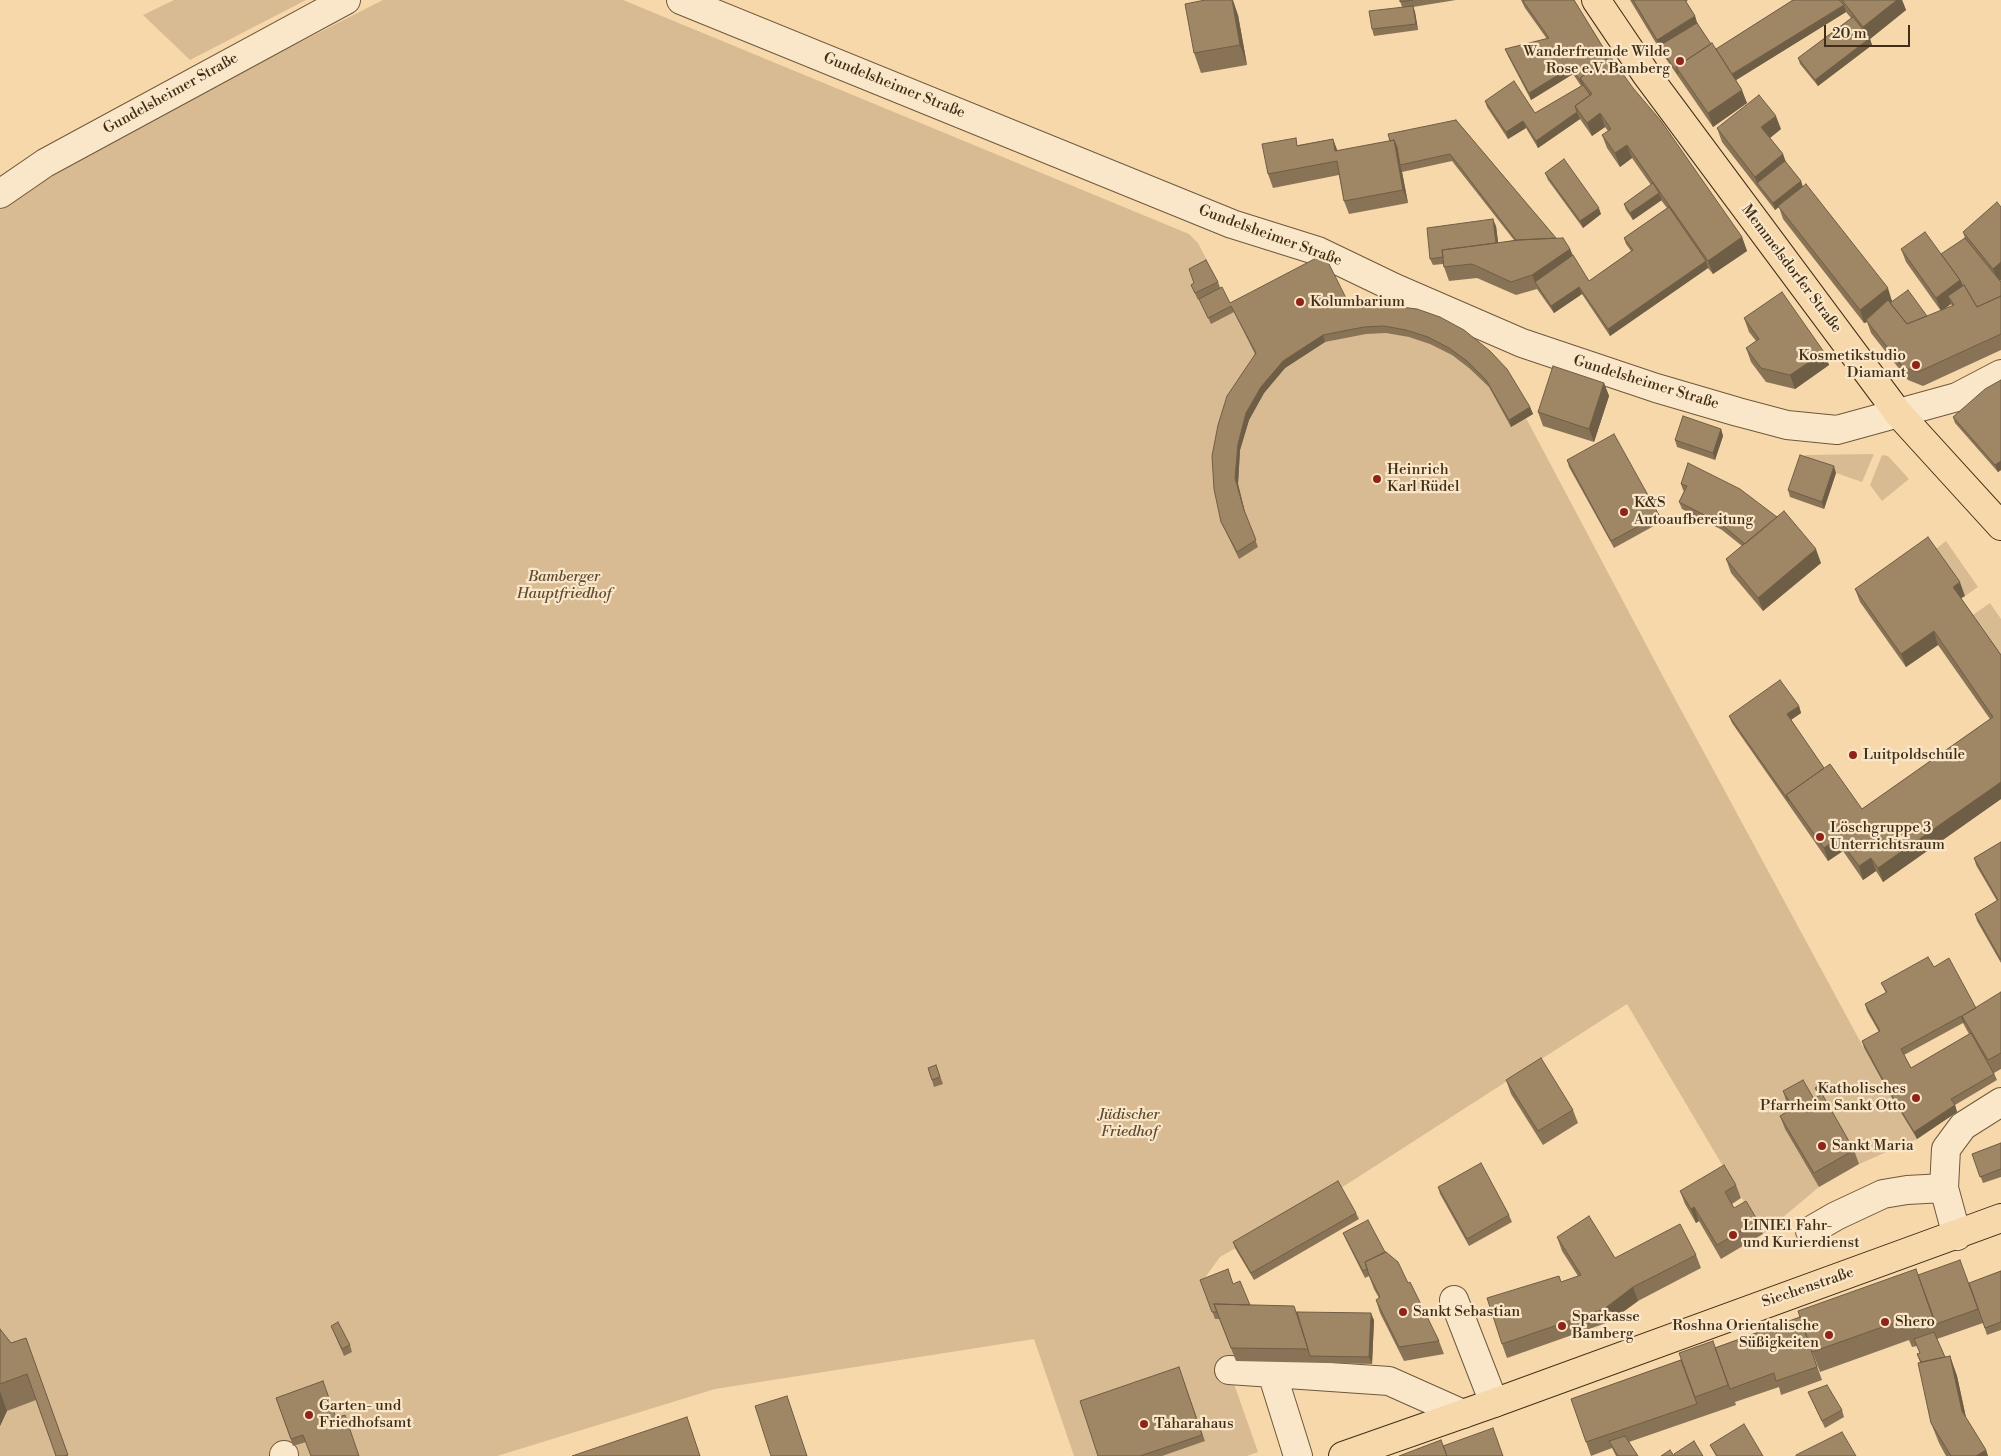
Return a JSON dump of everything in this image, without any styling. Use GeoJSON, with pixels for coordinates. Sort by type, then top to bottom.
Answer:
{"type":"FeatureCollection","features":[{"type":"Feature","properties":{"kind":"main road","name":"Memmelsdorfer Straße"},"geometry":{"type":"LineString","coordinates":[[1596,0],[1652,82],[1898,413],[2001,526]]}},
{"type":"Feature","properties":{"kind":"main road","name":"Siechenstraße"},"geometry":{"type":"LineString","coordinates":[[1343,1456],[1494,1403],[1744,1310],[1957,1236],[2001,1218]]}},
{"type":"Feature","properties":{"kind":"street","name":"Gundelsheimer Straße"},"geometry":{"type":"LineString","coordinates":[[0,194],[45,163],[346,0]]}},
{"type":"Feature","properties":{"kind":"street","name":"Gundelsheimer Straße"},"geometry":{"type":"LineString","coordinates":[[681,0],[1232,224],[1318,251],[1466,320],[1522,343],[1656,388],[1787,425],[1837,430],[1957,397],[2001,374]]}},
{"type":"Feature","properties":{"kind":"street"},"geometry":{"type":"LineString","coordinates":[[1957,1236],[1944,1188],[1946,1149],[1963,1126],[2001,1102]]}},
{"type":"Feature","properties":{"kind":"street"},"geometry":{"type":"LineString","coordinates":[[1810,1232],[1836,1216],[1883,1194],[1907,1190],[1944,1188]]}},
{"type":"Feature","properties":{"kind":"street"},"geometry":{"type":"LineString","coordinates":[[1454,1300],[1494,1403]]}},
{"type":"Feature","properties":{"kind":"street"},"geometry":{"type":"LineString","coordinates":[[1229,1370],[1389,1381],[1463,1414]]}},
{"type":"Feature","properties":{"kind":"street"},"geometry":{"type":"LineString","coordinates":[[1272,1373],[1298,1456]]}},
{"type":"Feature","properties":{"kind":"green space"},"geometry":{"type":"Polygon","coordinates":[[[174,0],[306,0],[190,60],[143,15],[174,0]]]}},
{"type":"Feature","properties":{"kind":"green space","name":"Bamberger Hauptfriedhof"},"geometry":{"type":"Polygon","coordinates":[[[383,0],[623,0],[1189,234],[1198,243],[1232,309],[1353,315],[1388,311],[1509,376],[1533,414],[1526,418],[1667,684],[1887,1091],[1917,1139],[1859,1164],[1819,1187],[1763,1234],[1627,1004],[1341,1188],[1220,1257],[1201,1283],[1215,1319],[1219,1318],[1236,1361],[1227,1364],[1258,1452],[1247,1456],[1074,1456],[1034,1339],[715,1389],[497,1456],[0,1456],[0,210],[86,151],[383,0]]]}},
{"type":"Feature","properties":{"kind":"green space"},"geometry":{"type":"Polygon","coordinates":[[[1874,454],[1862,482],[1802,461],[1805,455],[1874,454]]]}},
{"type":"Feature","properties":{"kind":"green space"},"geometry":{"type":"Polygon","coordinates":[[[1882,455],[1888,456],[1909,479],[1882,501],[1870,485],[1882,455]]]}},
{"type":"Feature","properties":{"kind":"green space"},"geometry":{"type":"Polygon","coordinates":[[[1946,541],[1978,587],[1965,596],[1933,551],[1946,541]]]}},
{"type":"Feature","properties":{"kind":"green space"},"geometry":{"type":"Polygon","coordinates":[[[1990,603],[2001,619],[2001,661],[1970,617],[1990,603]]]}},
{"type":"Feature","properties":{"kind":"building"},"geometry":{"type":"Polygon","coordinates":[[[1205,0],[1232,0],[1240,45],[1194,53],[1185,4],[1205,0]]]}},
{"type":"Feature","properties":{"kind":"building"},"geometry":{"type":"Polygon","coordinates":[[[1574,0],[1609,57],[1580,78],[1583,85],[1571,67],[1529,93],[1505,49],[1549,38],[1523,1],[1574,0]]]}},
{"type":"Feature","properties":{"kind":"building"},"geometry":{"type":"Polygon","coordinates":[[[1633,0],[1685,0],[1695,16],[1657,40],[1633,0]]]}},
{"type":"Feature","properties":{"kind":"building"},"geometry":{"type":"Polygon","coordinates":[[[1793,0],[1839,0],[1844,5],[1732,74],[1716,49],[1793,0]]]}},
{"type":"Feature","properties":{"kind":"building"},"geometry":{"type":"Polygon","coordinates":[[[1842,0],[1897,0],[1863,27],[1842,0]]]}},
{"type":"Feature","properties":{"kind":"building"},"geometry":{"type":"Polygon","coordinates":[[[1413,6],[1416,24],[1372,29],[1369,11],[1413,6]]]}},
{"type":"Feature","properties":{"kind":"building"},"geometry":{"type":"Polygon","coordinates":[[[1853,17],[1870,38],[1815,80],[1798,58],[1853,17]]]}},
{"type":"Feature","properties":{"kind":"building"},"geometry":{"type":"Polygon","coordinates":[[[1697,23],[1711,44],[1676,67],[1678,74],[1659,46],[1697,23]]]}},
{"type":"Feature","properties":{"kind":"building"},"geometry":{"type":"Polygon","coordinates":[[[1712,43],[1742,90],[1708,113],[1676,67],[1712,43]]]}},
{"type":"Feature","properties":{"kind":"building"},"geometry":{"type":"Polygon","coordinates":[[[1610,56],[1633,88],[1661,121],[1742,237],[1708,261],[1627,145],[1615,153],[1602,135],[1611,129],[1600,113],[1587,123],[1575,106],[1592,94],[1580,78],[1610,56]]]}},
{"type":"Feature","properties":{"kind":"building"},"geometry":{"type":"Polygon","coordinates":[[[1514,81],[1535,113],[1583,85],[1590,95],[1575,106],[1577,112],[1536,141],[1523,121],[1506,132],[1485,101],[1514,81]]]}},
{"type":"Feature","properties":{"kind":"building"},"geometry":{"type":"Polygon","coordinates":[[[1759,95],[1776,116],[1761,127],[1783,154],[1755,177],[1717,128],[1759,95]]]}},
{"type":"Feature","properties":{"kind":"building"},"geometry":{"type":"Polygon","coordinates":[[[1456,120],[1556,238],[1516,240],[1450,154],[1400,165],[1397,147],[1394,140],[1390,141],[1388,134],[1456,120]]]}},
{"type":"Feature","properties":{"kind":"building"},"geometry":{"type":"Polygon","coordinates":[[[1296,138],[1297,146],[1333,139],[1335,151],[1394,140],[1403,190],[1344,201],[1337,161],[1268,174],[1262,144],[1296,138]]]}},
{"type":"Feature","properties":{"kind":"building"},"geometry":{"type":"Polygon","coordinates":[[[1564,159],[1599,208],[1580,221],[1545,173],[1564,159]]]}},
{"type":"Feature","properties":{"kind":"building"},"geometry":{"type":"Polygon","coordinates":[[[1785,161],[1801,181],[1773,203],[1757,183],[1785,161]]]}},
{"type":"Feature","properties":{"kind":"building"},"geometry":{"type":"Polygon","coordinates":[[[1653,183],[1659,193],[1630,213],[1624,204],[1653,183]]]}},
{"type":"Feature","properties":{"kind":"building"},"geometry":{"type":"Polygon","coordinates":[[[1806,184],[1888,288],[1860,310],[1778,206],[1806,184]]]}},
{"type":"Feature","properties":{"kind":"building"},"geometry":{"type":"Polygon","coordinates":[[[1997,202],[2001,207],[2001,262],[1993,269],[1963,232],[1997,202]]]}},
{"type":"Feature","properties":{"kind":"building"},"geometry":{"type":"Polygon","coordinates":[[[1669,207],[1706,261],[1608,329],[1579,287],[1551,306],[1535,282],[1573,255],[1589,281],[1633,250],[1624,238],[1669,207]]]}},
{"type":"Feature","properties":{"kind":"building"},"geometry":{"type":"Polygon","coordinates":[[[1493,219],[1496,243],[1442,250],[1443,257],[1430,259],[1427,228],[1493,219]]]}},
{"type":"Feature","properties":{"kind":"building"},"geometry":{"type":"Polygon","coordinates":[[[1925,232],[1960,280],[1936,298],[1901,249],[1925,232]]]}},
{"type":"Feature","properties":{"kind":"building"},"geometry":{"type":"Polygon","coordinates":[[[1563,238],[1570,249],[1532,275],[1511,282],[1472,264],[1444,267],[1442,250],[1519,240],[1563,238]]]}},
{"type":"Feature","properties":{"kind":"building"},"geometry":{"type":"Polygon","coordinates":[[[1965,238],[2001,282],[2001,296],[1977,307],[1964,285],[1941,254],[1965,238]]]}},
{"type":"Feature","properties":{"kind":"building"},"geometry":{"type":"Polygon","coordinates":[[[1324,254],[1351,308],[1385,305],[1417,309],[1440,317],[1464,330],[1490,351],[1507,369],[1530,407],[1509,420],[1486,380],[1467,361],[1449,348],[1428,337],[1384,326],[1364,327],[1323,335],[1283,361],[1261,387],[1246,413],[1238,444],[1235,478],[1244,510],[1256,540],[1237,552],[1221,522],[1214,489],[1212,456],[1218,425],[1227,396],[1256,353],[1231,306],[1208,318],[1199,299],[1222,287],[1230,303],[1324,254]]]}},
{"type":"Feature","properties":{"kind":"building"},"geometry":{"type":"Polygon","coordinates":[[[1206,260],[1218,282],[1195,293],[1191,285],[1194,283],[1189,269],[1206,260]]]}},
{"type":"Feature","properties":{"kind":"building"},"geometry":{"type":"Polygon","coordinates":[[[1964,285],[1977,307],[2001,296],[2001,334],[1918,372],[1903,367],[1866,320],[1888,300],[1907,324],[1954,305],[1948,296],[1964,285]]]}},
{"type":"Feature","properties":{"kind":"building"},"geometry":{"type":"Polygon","coordinates":[[[1908,290],[1927,316],[1907,324],[1890,303],[1908,290]]]}},
{"type":"Feature","properties":{"kind":"building"},"geometry":{"type":"Polygon","coordinates":[[[1782,292],[1824,352],[1790,375],[1761,368],[1746,348],[1759,339],[1744,318],[1782,292]]]}},
{"type":"Feature","properties":{"kind":"building"},"geometry":{"type":"Polygon","coordinates":[[[1553,366],[1604,383],[1589,429],[1538,412],[1553,366]]]}},
{"type":"Feature","properties":{"kind":"building"},"geometry":{"type":"Polygon","coordinates":[[[2001,380],[2001,461],[1995,465],[1953,417],[1985,389],[2001,380]]]}},
{"type":"Feature","properties":{"kind":"building"},"geometry":{"type":"Polygon","coordinates":[[[1683,416],[1721,429],[1713,453],[1675,440],[1683,416]]]}},
{"type":"Feature","properties":{"kind":"building"},"geometry":{"type":"Polygon","coordinates":[[[1614,434],[1659,515],[1611,541],[1567,460],[1614,434]]]}},
{"type":"Feature","properties":{"kind":"building"},"geometry":{"type":"Polygon","coordinates":[[[1800,455],[1834,466],[1822,502],[1788,490],[1800,455]]]}},
{"type":"Feature","properties":{"kind":"building"},"geometry":{"type":"Polygon","coordinates":[[[1688,463],[1740,489],[1777,517],[1745,544],[1720,523],[1679,502],[1687,486],[1681,484],[1688,463]]]}},
{"type":"Feature","properties":{"kind":"building"},"geometry":{"type":"Polygon","coordinates":[[[1784,511],[1816,549],[1758,598],[1726,559],[1784,511]]]}},
{"type":"Feature","properties":{"kind":"building"},"geometry":{"type":"Polygon","coordinates":[[[1928,537],[1960,582],[1953,587],[2001,655],[2001,782],[1878,868],[1871,858],[1859,866],[1838,838],[1824,848],[1786,795],[1830,764],[1862,809],[1993,717],[1934,631],[1901,654],[1855,589],[1928,537]]]}},
{"type":"Feature","properties":{"kind":"building"},"geometry":{"type":"Polygon","coordinates":[[[1780,680],[1799,706],[1787,714],[1824,768],[1786,795],[1789,801],[1729,716],[1780,680]]]}},
{"type":"Feature","properties":{"kind":"building"},"geometry":{"type":"Polygon","coordinates":[[[2001,842],[2001,960],[1975,914],[1998,900],[1974,858],[2001,842]]]}},
{"type":"Feature","properties":{"kind":"building"},"geometry":{"type":"Polygon","coordinates":[[[1928,957],[1934,967],[1949,958],[1976,1008],[1962,1016],[1964,1023],[1961,1016],[1901,1049],[1911,1068],[1971,1033],[1994,1074],[1951,1099],[1955,1105],[1914,1132],[1862,1041],[1880,1031],[1865,1004],[1887,992],[1881,983],[1928,957]]]}},
{"type":"Feature","properties":{"kind":"building"},"geometry":{"type":"Polygon","coordinates":[[[2001,992],[2001,1053],[1988,1060],[1962,1016],[2001,992]]]}},
{"type":"Feature","properties":{"kind":"building"},"geometry":{"type":"Polygon","coordinates":[[[1541,1058],[1573,1110],[1538,1131],[1506,1080],[1541,1058]]]}},
{"type":"Feature","properties":{"kind":"building"},"geometry":{"type":"Polygon","coordinates":[[[936,1065],[940,1077],[932,1080],[928,1068],[936,1065]]]}},
{"type":"Feature","properties":{"kind":"building","name":"Sankt Maria"},"geometry":{"type":"Polygon","coordinates":[[[1803,1080],[1814,1099],[1822,1094],[1854,1150],[1814,1173],[1780,1116],[1793,1108],[1783,1091],[1803,1080]]]}},
{"type":"Feature","properties":{"kind":"building"},"geometry":{"type":"Polygon","coordinates":[[[1826,1081],[1828,1085],[1817,1091],[1815,1088],[1826,1081]]]}},
{"type":"Feature","properties":{"kind":"building"},"geometry":{"type":"Polygon","coordinates":[[[2001,1143],[2001,1169],[1980,1177],[1972,1154],[2001,1143]]]}},
{"type":"Feature","properties":{"kind":"building"},"geometry":{"type":"Polygon","coordinates":[[[1481,1163],[1509,1215],[1467,1239],[1438,1187],[1481,1163]]]}},
{"type":"Feature","properties":{"kind":"building"},"geometry":{"type":"Polygon","coordinates":[[[1724,1165],[1736,1185],[1725,1192],[1734,1208],[1746,1201],[1758,1221],[1717,1245],[1694,1207],[1691,1209],[1680,1191],[1724,1165]]]}},
{"type":"Feature","properties":{"kind":"building"},"geometry":{"type":"Polygon","coordinates":[[[1338,1181],[1356,1213],[1251,1273],[1233,1242],[1338,1181]]]}},
{"type":"Feature","properties":{"kind":"building"},"geometry":{"type":"Polygon","coordinates":[[[1589,1216],[1615,1258],[1680,1224],[1696,1255],[1633,1287],[1604,1309],[1502,1344],[1487,1298],[1559,1276],[1561,1282],[1581,1275],[1557,1237],[1589,1216]]]}},
{"type":"Feature","properties":{"kind":"building"},"geometry":{"type":"Polygon","coordinates":[[[1368,1220],[1385,1252],[1365,1262],[1367,1269],[1363,1271],[1343,1233],[1368,1220]]]}},
{"type":"Feature","properties":{"kind":"building","name":"Sankt Sebastian"},"geometry":{"type":"Polygon","coordinates":[[[1386,1252],[1398,1262],[1408,1283],[1410,1282],[1439,1341],[1399,1347],[1376,1300],[1380,1297],[1365,1262],[1386,1252]]]}},
{"type":"Feature","properties":{"kind":"building"},"geometry":{"type":"Polygon","coordinates":[[[1960,1260],[1978,1309],[1936,1324],[1918,1275],[1960,1260]]]}},
{"type":"Feature","properties":{"kind":"building"},"geometry":{"type":"Polygon","coordinates":[[[1228,1269],[1233,1284],[1240,1281],[1250,1305],[1214,1304],[1217,1312],[1212,1312],[1200,1280],[1228,1269]]]}},
{"type":"Feature","properties":{"kind":"building"},"geometry":{"type":"Polygon","coordinates":[[[1916,1269],[1933,1318],[1905,1328],[1902,1320],[1812,1352],[1798,1311],[1916,1269]]]}},
{"type":"Feature","properties":{"kind":"building"},"geometry":{"type":"Polygon","coordinates":[[[2001,1271],[2001,1322],[1985,1328],[1969,1283],[2001,1271]]]}},
{"type":"Feature","properties":{"kind":"building"},"geometry":{"type":"Polygon","coordinates":[[[1214,1304],[1294,1306],[1308,1349],[1231,1348],[1214,1304]]]}},
{"type":"Feature","properties":{"kind":"building"},"geometry":{"type":"Polygon","coordinates":[[[1297,1312],[1371,1313],[1369,1357],[1310,1356],[1297,1312]]]}},
{"type":"Feature","properties":{"kind":"building"},"geometry":{"type":"Polygon","coordinates":[[[1800,1317],[1817,1367],[1776,1381],[1774,1373],[1730,1389],[1715,1348],[1800,1317]]]}},
{"type":"Feature","properties":{"kind":"building"},"geometry":{"type":"Polygon","coordinates":[[[338,1322],[350,1345],[342,1349],[331,1326],[338,1322]]]}},
{"type":"Feature","properties":{"kind":"building"},"geometry":{"type":"Polygon","coordinates":[[[0,1329],[11,1343],[26,1338],[68,1455],[56,1456],[27,1374],[0,1384],[0,1329]]]}},
{"type":"Feature","properties":{"kind":"building"},"geometry":{"type":"Polygon","coordinates":[[[1934,1332],[1945,1357],[1921,1362],[1917,1354],[1920,1353],[1914,1339],[1934,1332]]]}},
{"type":"Feature","properties":{"kind":"building"},"geometry":{"type":"Polygon","coordinates":[[[1713,1341],[1728,1385],[1695,1397],[1679,1353],[1713,1341]]]}},
{"type":"Feature","properties":{"kind":"building"},"geometry":{"type":"Polygon","coordinates":[[[1950,1356],[1962,1411],[1986,1450],[1976,1456],[1951,1456],[1931,1423],[1918,1363],[1950,1356]]]}},
{"type":"Feature","properties":{"kind":"building"},"geometry":{"type":"Polygon","coordinates":[[[1681,1360],[1697,1404],[1586,1442],[1571,1399],[1681,1360]]]}},
{"type":"Feature","properties":{"kind":"building","name":"Taharahaus"},"geometry":{"type":"Polygon","coordinates":[[[1179,1367],[1202,1435],[1140,1456],[1098,1456],[1080,1401],[1179,1367]]]}},
{"type":"Feature","properties":{"kind":"building","name":"Garten- und Friedhofsamt"},"geometry":{"type":"Polygon","coordinates":[[[323,1381],[336,1418],[345,1415],[359,1456],[311,1456],[303,1435],[291,1439],[276,1398],[323,1381]]]}},
{"type":"Feature","properties":{"kind":"building"},"geometry":{"type":"Polygon","coordinates":[[[1827,1385],[1842,1410],[1822,1421],[1808,1392],[1827,1385]]]}},
{"type":"Feature","properties":{"kind":"building"},"geometry":{"type":"Polygon","coordinates":[[[787,1396],[807,1456],[771,1456],[755,1406],[787,1396]]]}},
{"type":"Feature","properties":{"kind":"building"},"geometry":{"type":"Polygon","coordinates":[[[687,1417],[700,1456],[572,1456],[687,1417]]]}},
{"type":"Feature","properties":{"kind":"building"},"geometry":{"type":"Polygon","coordinates":[[[1744,1424],[1763,1456],[1717,1456],[1710,1445],[1744,1424]]]}},
{"type":"Feature","properties":{"kind":"building"},"geometry":{"type":"Polygon","coordinates":[[[1493,1428],[1503,1456],[1447,1456],[1443,1446],[1493,1428]]]}},
{"type":"Feature","properties":{"kind":"building"},"geometry":{"type":"Polygon","coordinates":[[[1842,1432],[1856,1456],[1796,1456],[1796,1455],[1842,1432]]]}},
{"type":"Feature","properties":{"kind":"building"},"geometry":{"type":"Polygon","coordinates":[[[1625,1436],[1638,1456],[1618,1456],[1609,1441],[1625,1436]]]}},
{"type":"Feature","properties":{"kind":"building"},"geometry":{"type":"Polygon","coordinates":[[[1441,1440],[1447,1456],[1399,1456],[1441,1440]]]}},
{"type":"Feature","properties":{"kind":"building"},"geometry":{"type":"Polygon","coordinates":[[[1694,1441],[1703,1456],[1675,1456],[1674,1454],[1694,1441]]]}},
{"type":"Feature","properties":{"kind":"building"},"geometry":{"type":"Polygon","coordinates":[[[1670,1450],[1674,1456],[1661,1456],[1670,1450]]]}},
{"type":"Feature","properties":{"kind":"place","name":"Wanderfreunde Wilde Rose e.V. Bamberg"},"geometry":{"type":"Point","coordinates":[1680,61]}},
{"type":"Feature","properties":{"kind":"place","name":"Kolumbarium"},"geometry":{"type":"Point","coordinates":[1300,302]}},
{"type":"Feature","properties":{"kind":"place","name":"Kosmetikstudio Diamant"},"geometry":{"type":"Point","coordinates":[1916,365]}},
{"type":"Feature","properties":{"kind":"place","name":"Heinrich Karl Rüdel"},"geometry":{"type":"Point","coordinates":[1377,479]}},
{"type":"Feature","properties":{"kind":"place","name":"K&S Autoaufbereitung"},"geometry":{"type":"Point","coordinates":[1624,512]}},
{"type":"Feature","properties":{"kind":"place","name":"Luitpoldschule"},"geometry":{"type":"Point","coordinates":[1853,755]}},
{"type":"Feature","properties":{"kind":"place","name":"Löschgruppe 3 Unterrichtsraum"},"geometry":{"type":"Point","coordinates":[1820,837]}},
{"type":"Feature","properties":{"kind":"place","name":"Katholisches Pfarrheim Sankt Otto"},"geometry":{"type":"Point","coordinates":[1916,1098]}},
{"type":"Feature","properties":{"kind":"place","name":"Sankt Maria"},"geometry":{"type":"Point","coordinates":[1822,1146]}},
{"type":"Feature","properties":{"kind":"place","name":"LINIE1 Fahr- und Kurierdienst"},"geometry":{"type":"Point","coordinates":[1733,1235]}},
{"type":"Feature","properties":{"kind":"place","name":"Sankt Sebastian"},"geometry":{"type":"Point","coordinates":[1403,1312]}},
{"type":"Feature","properties":{"kind":"place","name":"Shero"},"geometry":{"type":"Point","coordinates":[1885,1322]}},
{"type":"Feature","properties":{"kind":"place","name":"Sparkasse Bamberg"},"geometry":{"type":"Point","coordinates":[1562,1326]}},
{"type":"Feature","properties":{"kind":"place","name":"Roshna Orientalische Süßigkeiten"},"geometry":{"type":"Point","coordinates":[1829,1335]}},
{"type":"Feature","properties":{"kind":"place","name":"Garten- und Friedhofsamt"},"geometry":{"type":"Point","coordinates":[309,1415]}},
{"type":"Feature","properties":{"kind":"place","name":"Taharahaus"},"geometry":{"type":"Point","coordinates":[1144,1424]}},
{"type":"Feature","properties":{"kind":"park label","name":"Jüdischer Friedhof"},"geometry":{"type":"Point","coordinates":[1129,1124]}}]}
